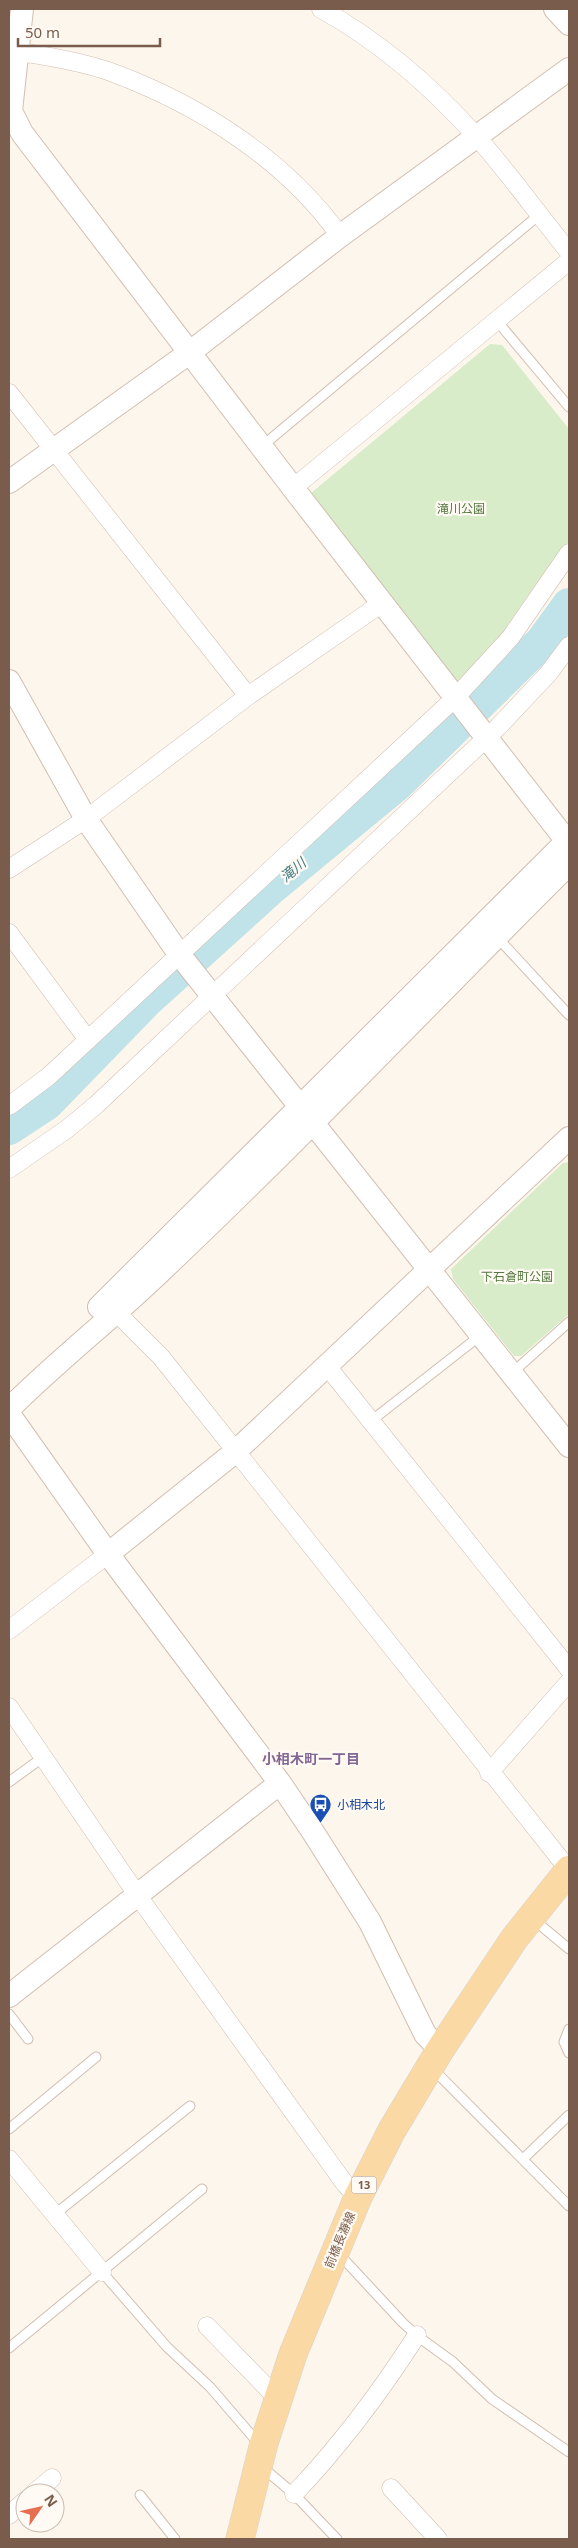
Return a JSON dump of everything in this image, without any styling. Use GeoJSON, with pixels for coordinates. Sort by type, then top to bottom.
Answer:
{"type":"FeatureCollection","features":[{"type":"Feature","properties":{"kind":"main road","name":"前橋長瀞線"},"geometry":{"type":"LineString","coordinates":[[240,2539],[261,2453],[278,2399],[309,2310],[358,2197],[392,2130],[435,2058],[514,1939],[569,1870]]}},
{"type":"Feature","properties":{"kind":"street"},"geometry":{"type":"LineString","coordinates":[[9,1410],[36,1382],[75,1350],[110,1306],[159,1273],[307,1114],[569,842],[261,447],[22,133],[10,112],[13,52],[22,9]]}},
{"type":"Feature","properties":{"kind":"street"},"geometry":{"type":"LineString","coordinates":[[321,9],[352,27],[417,77],[477,137],[569,252]]}},
{"type":"Feature","properties":{"kind":"street"},"geometry":{"type":"LineString","coordinates":[[555,9],[569,24]]}},
{"type":"Feature","properties":{"kind":"street"},"geometry":{"type":"LineString","coordinates":[[13,52],[116,74],[205,115],[283,172],[332,224],[340,236]]}},
{"type":"Feature","properties":{"kind":"street"},"geometry":{"type":"LineString","coordinates":[[9,482],[189,353],[340,236],[569,69]]}},
{"type":"Feature","properties":{"kind":"street"},"geometry":{"type":"LineString","coordinates":[[293,488],[569,261]]}},
{"type":"Feature","properties":{"kind":"street"},"geometry":{"type":"LineString","coordinates":[[9,393],[248,696]]}},
{"type":"Feature","properties":{"kind":"street"},"geometry":{"type":"LineString","coordinates":[[10,1104],[49,1076],[181,956],[455,698],[511,637],[569,553]]}},
{"type":"Feature","properties":{"kind":"street"},"geometry":{"type":"LineString","coordinates":[[9,869],[86,818],[248,696],[382,603]]}},
{"type":"Feature","properties":{"kind":"street"},"geometry":{"type":"LineString","coordinates":[[9,1169],[68,1129],[210,993],[487,738],[548,674],[569,646]]}},
{"type":"Feature","properties":{"kind":"street"},"geometry":{"type":"LineString","coordinates":[[9,681],[86,818],[181,956],[569,1446]]}},
{"type":"Feature","properties":{"kind":"street"},"geometry":{"type":"LineString","coordinates":[[307,1114],[496,936],[569,864]]}},
{"type":"Feature","properties":{"kind":"street"},"geometry":{"type":"LineString","coordinates":[[9,933],[88,1040]]}},
{"type":"Feature","properties":{"kind":"street"},"geometry":{"type":"LineString","coordinates":[[9,1630],[108,1554],[235,1452],[569,1140]]}},
{"type":"Feature","properties":{"kind":"street"},"geometry":{"type":"LineString","coordinates":[[110,1306],[161,1358],[569,1870]]}},
{"type":"Feature","properties":{"kind":"street"},"geometry":{"type":"LineString","coordinates":[[327,1366],[569,1669]]}},
{"type":"Feature","properties":{"kind":"street"},"geometry":{"type":"LineString","coordinates":[[9,1414],[108,1554],[280,1783],[354,1892],[385,1950],[415,2016],[430,2042],[435,2058]]}},
{"type":"Feature","properties":{"kind":"street"},"geometry":{"type":"LineString","coordinates":[[490,1772],[569,1682]]}},
{"type":"Feature","properties":{"kind":"street"},"geometry":{"type":"LineString","coordinates":[[9,1707],[138,1896],[344,2184],[358,2197]]}},
{"type":"Feature","properties":{"kind":"street"},"geometry":{"type":"LineString","coordinates":[[9,1996],[280,1783]]}},
{"type":"Feature","properties":{"kind":"street"},"geometry":{"type":"LineString","coordinates":[[9,2159],[102,2272]]}},
{"type":"Feature","properties":{"kind":"street"},"geometry":{"type":"LineString","coordinates":[[207,2326],[278,2399]]}},
{"type":"Feature","properties":{"kind":"street"},"geometry":{"type":"LineString","coordinates":[[294,2494],[323,2464],[396,2369],[417,2335]]}},
{"type":"Feature","properties":{"kind":"street"},"geometry":{"type":"LineString","coordinates":[[46,2483],[52,2478]]}},
{"type":"Feature","properties":{"kind":"street"},"geometry":{"type":"LineString","coordinates":[[391,2488],[438,2539]]}},
{"type":"Feature","properties":{"kind":"lane"},"geometry":{"type":"LineString","coordinates":[[261,447],[538,215]]}},
{"type":"Feature","properties":{"kind":"lane"},"geometry":{"type":"LineString","coordinates":[[497,321],[569,407]]}},
{"type":"Feature","properties":{"kind":"lane"},"geometry":{"type":"LineString","coordinates":[[496,936],[569,1015]]}},
{"type":"Feature","properties":{"kind":"lane"},"geometry":{"type":"LineString","coordinates":[[512,1373],[569,1322]]}},
{"type":"Feature","properties":{"kind":"lane"},"geometry":{"type":"LineString","coordinates":[[371,1421],[482,1335]]}},
{"type":"Feature","properties":{"kind":"lane"},"geometry":{"type":"LineString","coordinates":[[9,1782],[42,1758]]}},
{"type":"Feature","properties":{"kind":"lane"},"geometry":{"type":"LineString","coordinates":[[531,1917],[569,1949]]}},
{"type":"Feature","properties":{"kind":"lane"},"geometry":{"type":"LineString","coordinates":[[9,2014],[28,2039]]}},
{"type":"Feature","properties":{"kind":"lane"},"geometry":{"type":"LineString","coordinates":[[569,2029],[564,2042],[569,2053]]}},
{"type":"Feature","properties":{"kind":"lane"},"geometry":{"type":"LineString","coordinates":[[9,2129],[96,2057]]}},
{"type":"Feature","properties":{"kind":"lane"},"geometry":{"type":"LineString","coordinates":[[435,2058],[523,2159],[569,2206]]}},
{"type":"Feature","properties":{"kind":"lane"},"geometry":{"type":"LineString","coordinates":[[54,2215],[190,2106]]}},
{"type":"Feature","properties":{"kind":"lane"},"geometry":{"type":"LineString","coordinates":[[523,2159],[569,2115]]}},
{"type":"Feature","properties":{"kind":"lane"},"geometry":{"type":"LineString","coordinates":[[9,2348],[202,2188]]}},
{"type":"Feature","properties":{"kind":"lane"},"geometry":{"type":"LineString","coordinates":[[336,2250],[403,2323],[454,2362],[492,2399],[569,2452]]}},
{"type":"Feature","properties":{"kind":"lane"},"geometry":{"type":"LineString","coordinates":[[102,2272],[167,2346],[210,2386],[254,2438],[261,2453],[294,2494],[337,2539]]}},
{"type":"Feature","properties":{"kind":"lane"},"geometry":{"type":"LineString","coordinates":[[140,2495],[175,2539]]}},
{"type":"Feature","properties":{"kind":"green space","name":"滝川公園"},"geometry":{"type":"Polygon","coordinates":[[[490,344],[502,345],[569,429],[569,544],[538,593],[464,681],[457,681],[311,493],[490,344]]]}},
{"type":"Feature","properties":{"kind":"green space","name":"下石倉町公園"},"geometry":{"type":"Polygon","coordinates":[[[569,1162],[569,1314],[521,1356],[514,1356],[453,1279],[451,1269],[563,1163],[569,1162]]]}},
{"type":"Feature","properties":{"kind":"waterway","name":"滝川"},"geometry":{"type":"LineString","coordinates":[[9,1128],[47,1103],[146,1001],[271,888],[396,785],[542,642],[569,605]]}},
{"type":"Feature","properties":{"kind":"place","name":"小相木北"},"geometry":{"type":"Point","coordinates":[321,1824]}},
{"type":"Feature","properties":{"kind":"district","name":"小相木町一丁目"},"geometry":{"type":"Point","coordinates":[311,1759]}}]}
